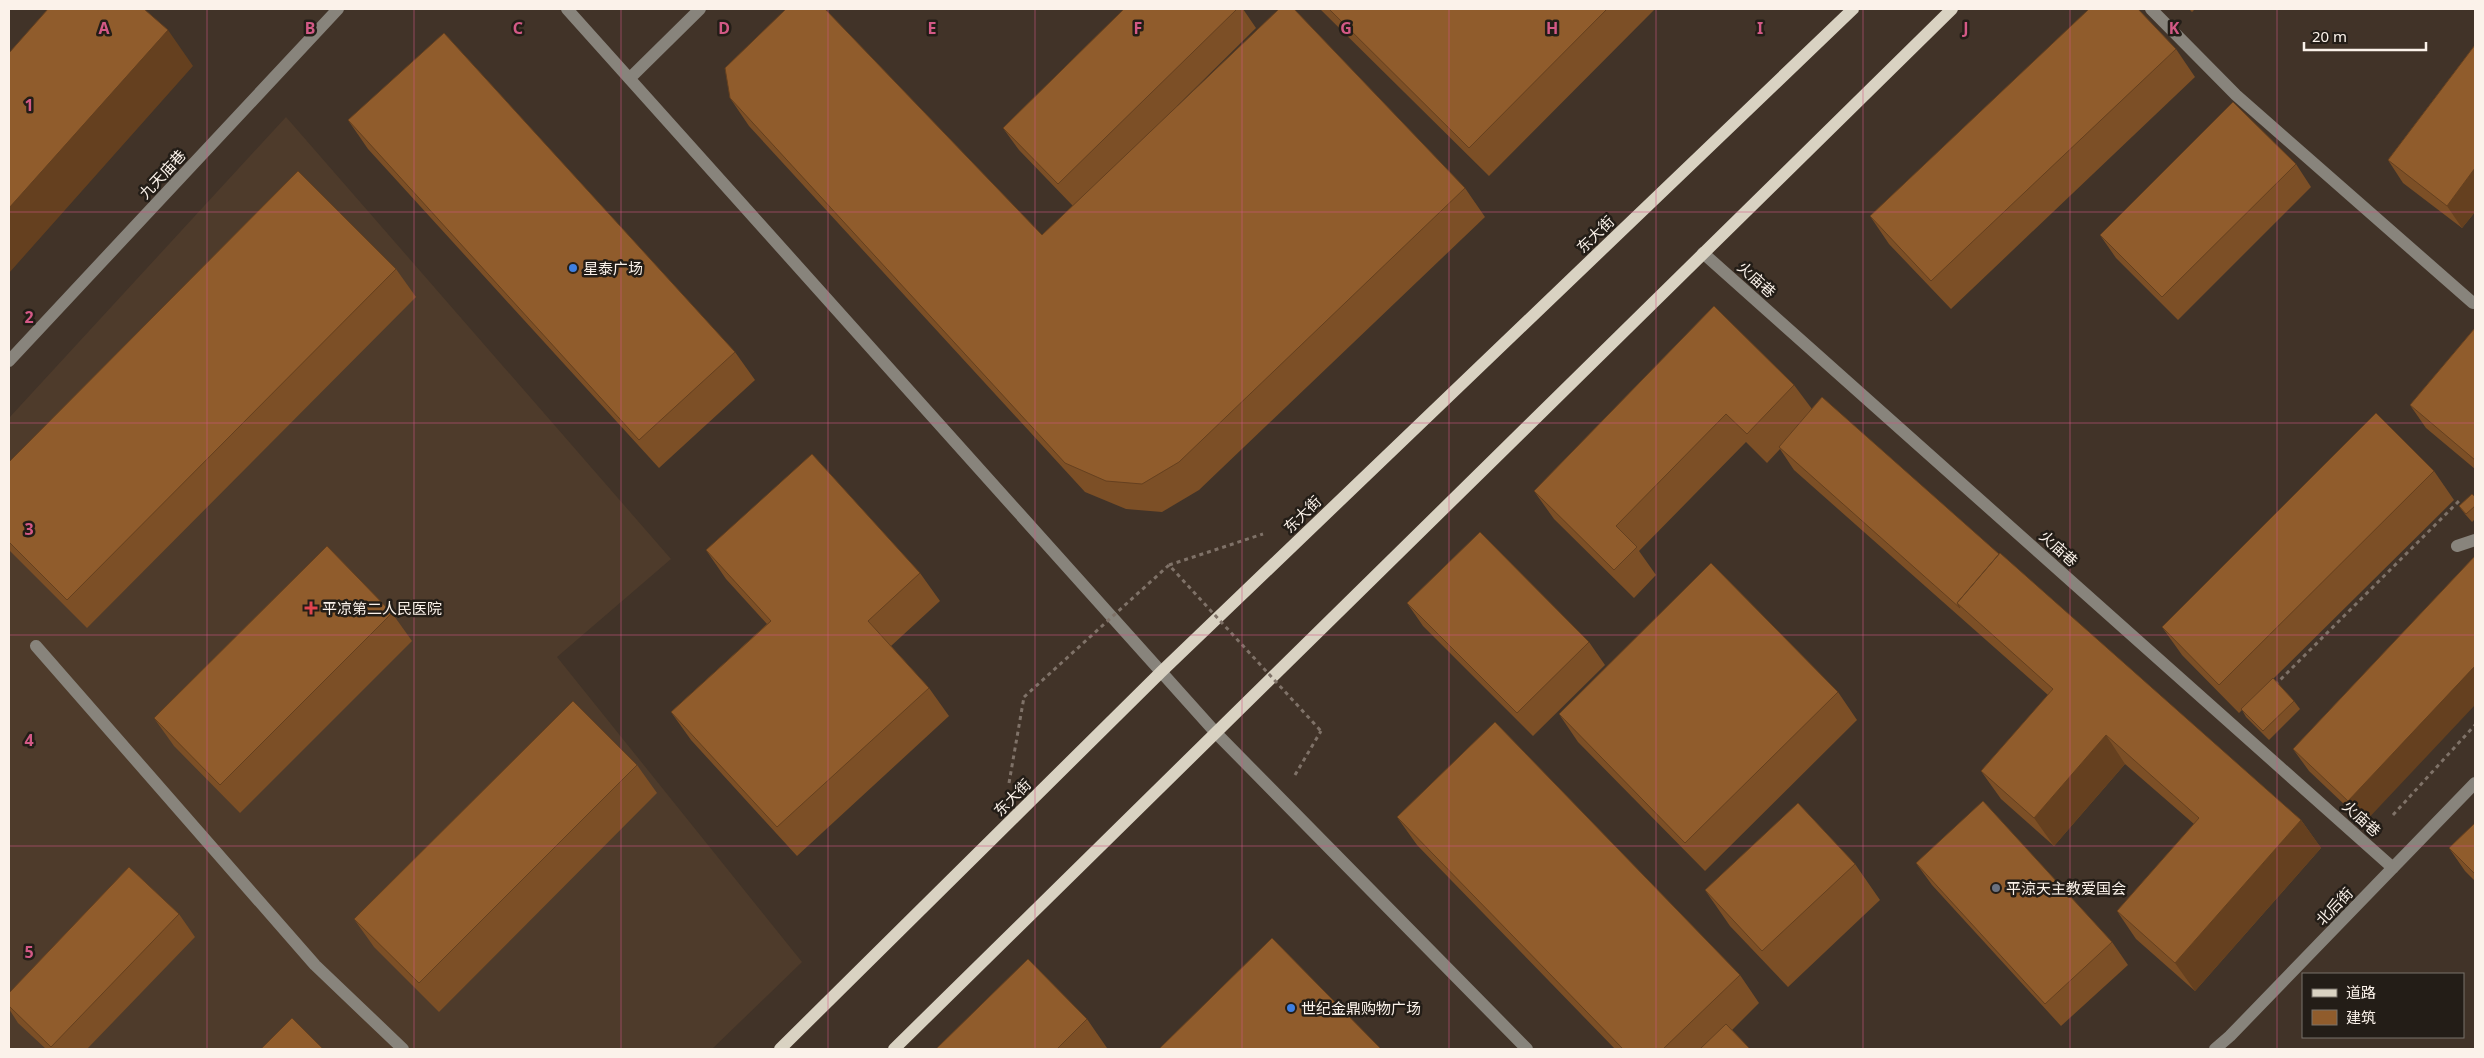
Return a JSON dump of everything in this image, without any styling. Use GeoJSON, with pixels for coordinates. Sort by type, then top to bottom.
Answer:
{"type":"FeatureCollection","features":[{"type":"Feature","properties":{"kind":"main road","name":"东大街"},"geometry":{"type":"LineString","coordinates":[[780,1049],[1161,672],[1853,9]]}},
{"type":"Feature","properties":{"kind":"main road"},"geometry":{"type":"LineString","coordinates":[[894,1049],[1952,9]]}},
{"type":"Feature","properties":{"kind":"street","name":"九天庙巷"},"geometry":{"type":"LineString","coordinates":[[9,361],[338,9]]}},
{"type":"Feature","properties":{"kind":"street"},"geometry":{"type":"LineString","coordinates":[[567,9],[1216,733],[1527,1049]]}},
{"type":"Feature","properties":{"kind":"street"},"geometry":{"type":"LineString","coordinates":[[630,78],[700,9]]}},
{"type":"Feature","properties":{"kind":"street"},"geometry":{"type":"LineString","coordinates":[[2151,9],[2236,94],[2473,304]]}},
{"type":"Feature","properties":{"kind":"street","name":"火庙巷"},"geometry":{"type":"LineString","coordinates":[[1704,253],[2393,868]]}},
{"type":"Feature","properties":{"kind":"street"},"geometry":{"type":"LineString","coordinates":[[2457,546],[2475,540]]}},
{"type":"Feature","properties":{"kind":"street"},"geometry":{"type":"LineString","coordinates":[[36,646],[315,964],[403,1049]]}},
{"type":"Feature","properties":{"kind":"street","name":"北后街"},"geometry":{"type":"LineString","coordinates":[[2215,1049],[2230,1036],[2475,783]]}},
{"type":"Feature","properties":{"kind":"path"},"geometry":{"type":"LineString","coordinates":[[2270,691],[2459,501]]}},
{"type":"Feature","properties":{"kind":"path"},"geometry":{"type":"LineString","coordinates":[[1008,784],[1024,697],[1169,565],[1272,531]]}},
{"type":"Feature","properties":{"kind":"path"},"geometry":{"type":"LineString","coordinates":[[1169,565],[1321,731],[1281,799]]}},
{"type":"Feature","properties":{"kind":"path"},"geometry":{"type":"LineString","coordinates":[[2393,815],[2475,725]]}},
{"type":"Feature","properties":{"kind":"shaded area","name":"平凉第二人民医院"},"geometry":{"type":"Polygon","coordinates":[[[286,117],[671,559],[557,657],[802,962],[712,1049],[9,1049],[9,418],[286,117]]]}},
{"type":"Feature","properties":{"kind":"building"},"geometry":{"type":"Polygon","coordinates":[[[48,9],[144,9],[168,30],[9,208],[9,53],[48,9]]]}},
{"type":"Feature","properties":{"kind":"building"},"geometry":{"type":"Polygon","coordinates":[[[786,9],[825,9],[1042,235],[1279,9],[1294,9],[1465,188],[1179,462],[1142,484],[1106,481],[1065,463],[730,98],[725,68],[786,9]]]}},
{"type":"Feature","properties":{"kind":"building"},"geometry":{"type":"Polygon","coordinates":[[[1124,9],[1237,9],[1058,184],[1003,128],[1124,9]]]}},
{"type":"Feature","properties":{"kind":"building"},"geometry":{"type":"Polygon","coordinates":[[[1329,9],[1607,9],[1469,148],[1329,9]]]}},
{"type":"Feature","properties":{"kind":"building"},"geometry":{"type":"Polygon","coordinates":[[[2089,9],[2138,9],[2176,49],[1931,281],[1870,216],[2089,9]]]}},
{"type":"Feature","properties":{"kind":"building"},"geometry":{"type":"Polygon","coordinates":[[[444,33],[735,352],[639,440],[348,120],[444,33]]]}},
{"type":"Feature","properties":{"kind":"building"},"geometry":{"type":"Polygon","coordinates":[[[2475,45],[2475,168],[2447,206],[2388,160],[2475,45]]]}},
{"type":"Feature","properties":{"kind":"building"},"geometry":{"type":"Polygon","coordinates":[[[2233,102],[2296,164],[2162,297],[2100,235],[2233,102]]]}},
{"type":"Feature","properties":{"kind":"building"},"geometry":{"type":"Polygon","coordinates":[[[298,171],[396,269],[67,600],[9,542],[9,462],[298,171]]]}},
{"type":"Feature","properties":{"kind":"building"},"geometry":{"type":"Polygon","coordinates":[[[1714,306],[1794,385],[1747,434],[1726,414],[1616,526],[1637,547],[1614,570],[1534,491],[1714,306]]]}},
{"type":"Feature","properties":{"kind":"building"},"geometry":{"type":"Polygon","coordinates":[[[2475,328],[2475,460],[2410,405],[2475,328]]]}},
{"type":"Feature","properties":{"kind":"building"},"geometry":{"type":"Polygon","coordinates":[[[1822,397],[1999,554],[1957,603],[1960,608],[1779,447],[1822,397]]]}},
{"type":"Feature","properties":{"kind":"building"},"geometry":{"type":"Polygon","coordinates":[[[2376,413],[2434,471],[2219,685],[2162,627],[2376,413]]]}},
{"type":"Feature","properties":{"kind":"building"},"geometry":{"type":"Polygon","coordinates":[[[812,454],[920,573],[868,621],[929,688],[777,827],[671,712],[771,621],[706,550],[812,454]]]}},
{"type":"Feature","properties":{"kind":"building"},"geometry":{"type":"Polygon","coordinates":[[[2472,494],[2475,497],[2475,506],[2466,514],[2459,506],[2472,494]]]}},
{"type":"Feature","properties":{"kind":"building"},"geometry":{"type":"Polygon","coordinates":[[[1480,532],[1589,642],[1517,713],[1407,603],[1480,532]]]}},
{"type":"Feature","properties":{"kind":"building"},"geometry":{"type":"Polygon","coordinates":[[[327,546],[392,613],[220,785],[154,718],[327,546]]]}},
{"type":"Feature","properties":{"kind":"building"},"geometry":{"type":"Polygon","coordinates":[[[2000,553],[2301,820],[2175,963],[2117,911],[2199,818],[2106,735],[2034,818],[1981,771],[2053,689],[1957,603],[2000,553]]]}},
{"type":"Feature","properties":{"kind":"building"},"geometry":{"type":"Polygon","coordinates":[[[2475,556],[2475,666],[2348,801],[2293,749],[2475,556]]]}},
{"type":"Feature","properties":{"kind":"building"},"geometry":{"type":"Polygon","coordinates":[[[1711,563],[1838,692],[1685,843],[1559,714],[1711,563]]]}},
{"type":"Feature","properties":{"kind":"building"},"geometry":{"type":"Polygon","coordinates":[[[2273,678],[2294,701],[2263,731],[2241,709],[2273,678]]]}},
{"type":"Feature","properties":{"kind":"building"},"geometry":{"type":"Polygon","coordinates":[[[573,701],[637,765],[419,983],[354,919],[573,701]]]}},
{"type":"Feature","properties":{"kind":"building"},"geometry":{"type":"Polygon","coordinates":[[[1495,722],[1740,975],[1663,1049],[1623,1049],[1397,817],[1495,722]]]}},
{"type":"Feature","properties":{"kind":"building"},"geometry":{"type":"Polygon","coordinates":[[[1983,801],[2112,942],[2045,1004],[1916,863],[1983,801]]]}},
{"type":"Feature","properties":{"kind":"building"},"geometry":{"type":"Polygon","coordinates":[[[1798,803],[1855,864],[1762,951],[1705,890],[1798,803]]]}},
{"type":"Feature","properties":{"kind":"building"},"geometry":{"type":"Polygon","coordinates":[[[2475,823],[2475,874],[2449,848],[2475,823]]]}},
{"type":"Feature","properties":{"kind":"building"},"geometry":{"type":"Polygon","coordinates":[[[129,867],[179,914],[51,1047],[9,1006],[9,993],[129,867]]]}},
{"type":"Feature","properties":{"kind":"building"},"geometry":{"type":"Polygon","coordinates":[[[1272,938],[1381,1049],[1159,1049],[1272,938]]]}},
{"type":"Feature","properties":{"kind":"building"},"geometry":{"type":"Polygon","coordinates":[[[1028,959],[1087,1019],[1057,1049],[936,1049],[1028,959]]]}},
{"type":"Feature","properties":{"kind":"building"},"geometry":{"type":"Polygon","coordinates":[[[292,1018],[323,1049],[261,1049],[292,1018]]]}},
{"type":"Feature","properties":{"kind":"building"},"geometry":{"type":"Polygon","coordinates":[[[1726,1024],[1750,1049],[1700,1049],[1726,1024]]]}},
{"type":"Feature","properties":{"kind":"place","name":"星泰广场"},"geometry":{"type":"Point","coordinates":[573,268]}},
{"type":"Feature","properties":{"kind":"place","name":"平凉第二人民医院"},"geometry":{"type":"Point","coordinates":[311,608]}},
{"type":"Feature","properties":{"kind":"place","name":"平涼天主教爱国会"},"geometry":{"type":"Point","coordinates":[1996,888]}},
{"type":"Feature","properties":{"kind":"place","name":"世纪金鼎购物广场"},"geometry":{"type":"Point","coordinates":[1291,1008]}}]}
